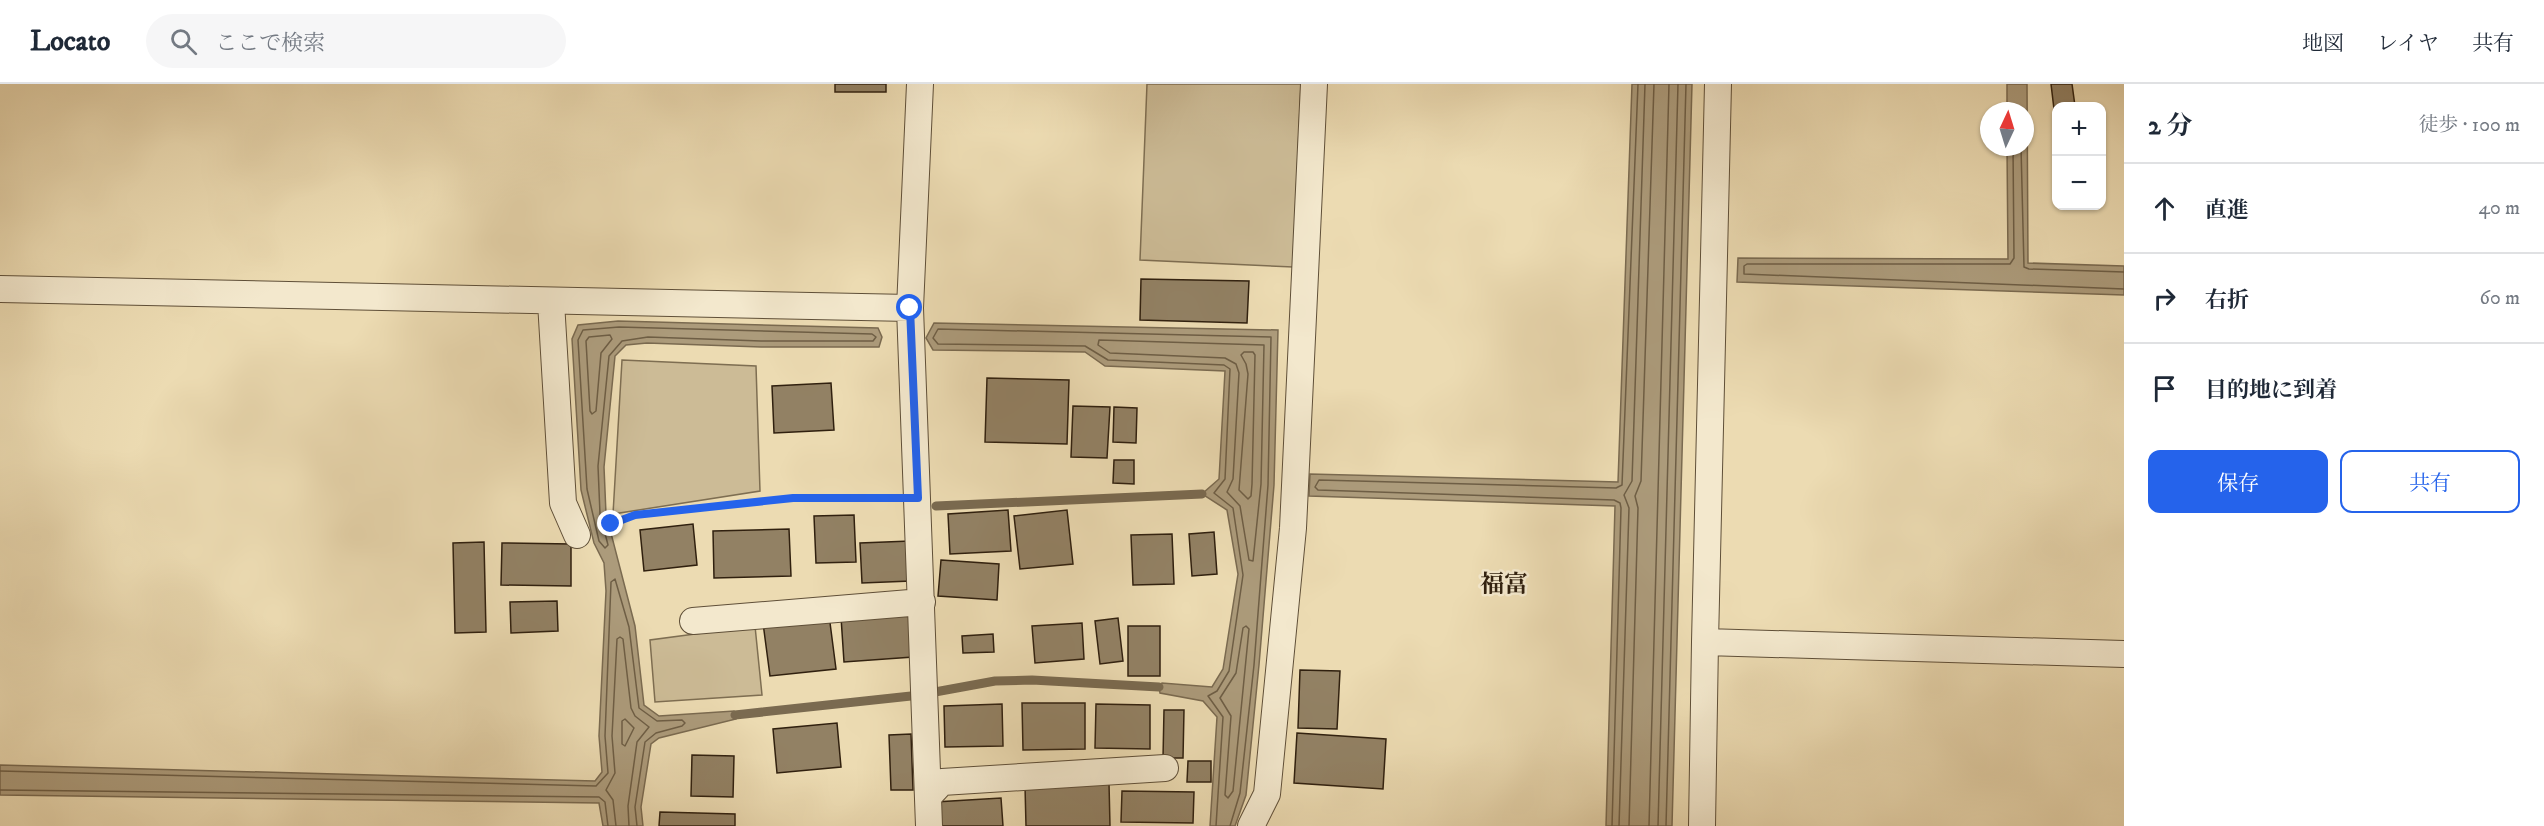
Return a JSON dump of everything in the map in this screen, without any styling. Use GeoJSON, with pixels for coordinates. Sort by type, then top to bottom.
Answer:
{"type":"FeatureCollection","features":[{"type":"Feature","properties":{"kind":"street"},"geometry":{"type":"LineString","coordinates":[[920,84],[910,308],[929,826]]}},
{"type":"Feature","properties":{"kind":"street"},"geometry":{"type":"LineString","coordinates":[[1251,826],[1267,794],[1293,528],[1314,84]]}},
{"type":"Feature","properties":{"kind":"street"},"geometry":{"type":"LineString","coordinates":[[1702,826],[1718,84]]}},
{"type":"Feature","properties":{"kind":"street"},"geometry":{"type":"LineString","coordinates":[[0,289],[910,308]]}},
{"type":"Feature","properties":{"kind":"street"},"geometry":{"type":"LineString","coordinates":[[551,302],[563,503],[577,535]]}},
{"type":"Feature","properties":{"kind":"street"},"geometry":{"type":"LineString","coordinates":[[693,621],[922,602]]}},
{"type":"Feature","properties":{"kind":"street"},"geometry":{"type":"LineString","coordinates":[[1705,642],[2124,654]]}},
{"type":"Feature","properties":{"kind":"street"},"geometry":{"type":"LineString","coordinates":[[928,797],[942,782],[1165,768]]}},
{"type":"Feature","properties":{"kind":"path"},"geometry":{"type":"LineString","coordinates":[[611,524],[635,515],[793,498],[918,498]]}},
{"type":"Feature","properties":{"kind":"shaded area"},"geometry":{"type":"Polygon","coordinates":[[[1147,84],[1301,84],[1293,267],[1140,260],[1147,84]]]}},
{"type":"Feature","properties":{"kind":"shaded area"},"geometry":{"type":"Polygon","coordinates":[[[622,360],[756,366],[760,491],[613,514],[622,360]]]}},
{"type":"Feature","properties":{"kind":"shaded area"},"geometry":{"type":"Polygon","coordinates":[[[755,626],[762,695],[655,702],[650,640],[755,626]]]}},
{"type":"Feature","properties":{"kind":"water"},"geometry":{"type":"Polygon","coordinates":[[[1632,84],[1692,84],[1672,826],[1606,826],[1615,506],[1309,496],[1310,474],[1618,482],[1632,84]]]}},
{"type":"Feature","properties":{"kind":"water"},"geometry":{"type":"Polygon","coordinates":[[[2007,84],[2027,84],[2027,102],[2007,102],[2007,84]]]}},
{"type":"Feature","properties":{"kind":"water"},"geometry":{"type":"Polygon","coordinates":[[[2007,156],[2027,156],[2028,263],[2124,266],[2124,295],[1737,282],[1738,258],[2008,259],[2007,156]]]}},
{"type":"Feature","properties":{"kind":"water"},"geometry":{"type":"Polygon","coordinates":[[[618,321],[878,328],[882,337],[879,347],[761,347],[647,343],[626,345],[615,356],[604,467],[606,514],[635,626],[644,705],[659,716],[734,711],[736,719],[659,738],[651,744],[641,807],[643,826],[603,826],[599,803],[0,795],[0,765],[595,781],[602,772],[599,736],[606,591],[604,563],[594,543],[581,490],[572,339],[578,325],[618,321]]]}},
{"type":"Feature","properties":{"kind":"water"},"geometry":{"type":"Polygon","coordinates":[[[934,323],[1278,330],[1274,485],[1259,665],[1246,795],[1235,826],[1210,826],[1217,717],[1203,701],[1160,693],[1159,687],[1162,683],[1212,687],[1223,669],[1238,574],[1227,510],[1202,494],[1219,479],[1225,371],[1105,366],[1085,352],[933,350],[926,338],[934,323]]]}},
{"type":"Feature","properties":{"kind":"building"},"geometry":{"type":"Polygon","coordinates":[[[835,84],[886,84],[886,92],[835,92],[835,84]]]}},
{"type":"Feature","properties":{"kind":"building"},"geometry":{"type":"Polygon","coordinates":[[[2051,84],[2072,84],[2074,102],[2053,102],[2051,84]]]}},
{"type":"Feature","properties":{"kind":"building"},"geometry":{"type":"Polygon","coordinates":[[[1141,279],[1249,281],[1247,323],[1140,320],[1141,279]]]}},
{"type":"Feature","properties":{"kind":"building"},"geometry":{"type":"Polygon","coordinates":[[[987,378],[1069,380],[1067,444],[985,442],[987,378]]]}},
{"type":"Feature","properties":{"kind":"building"},"geometry":{"type":"Polygon","coordinates":[[[831,383],[834,430],[774,433],[772,386],[831,383]]]}},
{"type":"Feature","properties":{"kind":"building"},"geometry":{"type":"Polygon","coordinates":[[[1073,406],[1110,407],[1107,458],[1071,457],[1073,406]]]}},
{"type":"Feature","properties":{"kind":"building"},"geometry":{"type":"Polygon","coordinates":[[[1114,407],[1137,408],[1136,443],[1113,442],[1114,407]]]}},
{"type":"Feature","properties":{"kind":"building"},"geometry":{"type":"Polygon","coordinates":[[[1114,460],[1134,460],[1134,484],[1113,483],[1114,460]]]}},
{"type":"Feature","properties":{"kind":"building"},"geometry":{"type":"Polygon","coordinates":[[[1008,510],[1011,551],[950,554],[948,514],[1008,510]]]}},
{"type":"Feature","properties":{"kind":"building"},"geometry":{"type":"Polygon","coordinates":[[[1067,510],[1073,564],[1020,569],[1014,516],[1067,510]]]}},
{"type":"Feature","properties":{"kind":"building"},"geometry":{"type":"Polygon","coordinates":[[[854,515],[856,562],[816,563],[814,516],[854,515]]]}},
{"type":"Feature","properties":{"kind":"building"},"geometry":{"type":"Polygon","coordinates":[[[693,524],[697,565],[644,571],[640,530],[693,524]]]}},
{"type":"Feature","properties":{"kind":"building"},"geometry":{"type":"Polygon","coordinates":[[[789,529],[791,576],[714,578],[713,531],[789,529]]]}},
{"type":"Feature","properties":{"kind":"building"},"geometry":{"type":"Polygon","coordinates":[[[1214,532],[1217,574],[1192,576],[1189,534],[1214,532]]]}},
{"type":"Feature","properties":{"kind":"building"},"geometry":{"type":"Polygon","coordinates":[[[1172,534],[1174,584],[1133,585],[1131,535],[1172,534]]]}},
{"type":"Feature","properties":{"kind":"building"},"geometry":{"type":"Polygon","coordinates":[[[910,541],[911,581],[862,583],[860,543],[910,541]]]}},
{"type":"Feature","properties":{"kind":"building"},"geometry":{"type":"Polygon","coordinates":[[[484,542],[486,632],[455,633],[453,543],[484,542]]]}},
{"type":"Feature","properties":{"kind":"building"},"geometry":{"type":"Polygon","coordinates":[[[502,543],[571,544],[571,586],[501,585],[502,543]]]}},
{"type":"Feature","properties":{"kind":"building"},"geometry":{"type":"Polygon","coordinates":[[[941,560],[999,564],[997,600],[938,596],[941,560]]]}},
{"type":"Feature","properties":{"kind":"building"},"geometry":{"type":"Polygon","coordinates":[[[557,601],[558,631],[511,633],[510,602],[557,601]]]}},
{"type":"Feature","properties":{"kind":"building"},"geometry":{"type":"Polygon","coordinates":[[[910,613],[913,657],[844,662],[841,617],[910,613]]]}},
{"type":"Feature","properties":{"kind":"building"},"geometry":{"type":"Polygon","coordinates":[[[829,615],[836,669],[770,676],[763,623],[829,615]]]}},
{"type":"Feature","properties":{"kind":"building"},"geometry":{"type":"Polygon","coordinates":[[[1118,618],[1123,661],[1100,664],[1095,621],[1118,618]]]}},
{"type":"Feature","properties":{"kind":"building"},"geometry":{"type":"Polygon","coordinates":[[[1082,623],[1084,659],[1035,663],[1032,626],[1082,623]]]}},
{"type":"Feature","properties":{"kind":"building"},"geometry":{"type":"Polygon","coordinates":[[[1128,626],[1160,626],[1160,676],[1128,676],[1128,626]]]}},
{"type":"Feature","properties":{"kind":"building"},"geometry":{"type":"Polygon","coordinates":[[[993,634],[994,652],[963,653],[962,636],[993,634]]]}},
{"type":"Feature","properties":{"kind":"building"},"geometry":{"type":"Polygon","coordinates":[[[1300,670],[1340,671],[1337,729],[1298,728],[1300,670]]]}},
{"type":"Feature","properties":{"kind":"building"},"geometry":{"type":"Polygon","coordinates":[[[1022,703],[1085,703],[1085,749],[1023,750],[1022,703]]]}},
{"type":"Feature","properties":{"kind":"building"},"geometry":{"type":"Polygon","coordinates":[[[1002,704],[1003,746],[945,747],[944,706],[1002,704]]]}},
{"type":"Feature","properties":{"kind":"building"},"geometry":{"type":"Polygon","coordinates":[[[1096,704],[1150,705],[1150,749],[1095,748],[1096,704]]]}},
{"type":"Feature","properties":{"kind":"building"},"geometry":{"type":"Polygon","coordinates":[[[1164,710],[1184,710],[1183,758],[1163,758],[1164,710]]]}},
{"type":"Feature","properties":{"kind":"building"},"geometry":{"type":"Polygon","coordinates":[[[837,723],[841,767],[777,773],[773,729],[837,723]]]}},
{"type":"Feature","properties":{"kind":"building"},"geometry":{"type":"Polygon","coordinates":[[[1297,733],[1386,739],[1383,789],[1294,783],[1297,733]]]}},
{"type":"Feature","properties":{"kind":"building"},"geometry":{"type":"Polygon","coordinates":[[[911,734],[913,790],[891,790],[889,735],[911,734]]]}},
{"type":"Feature","properties":{"kind":"building"},"geometry":{"type":"Polygon","coordinates":[[[692,755],[734,756],[733,797],[691,796],[692,755]]]}},
{"type":"Feature","properties":{"kind":"building"},"geometry":{"type":"Polygon","coordinates":[[[1188,761],[1211,761],[1211,782],[1187,782],[1188,761]]]}},
{"type":"Feature","properties":{"kind":"building"},"geometry":{"type":"Polygon","coordinates":[[[1109,783],[1110,826],[1026,826],[1025,786],[1109,783]]]}},
{"type":"Feature","properties":{"kind":"building"},"geometry":{"type":"Polygon","coordinates":[[[1122,791],[1194,792],[1193,823],[1121,822],[1122,791]]]}},
{"type":"Feature","properties":{"kind":"building"},"geometry":{"type":"Polygon","coordinates":[[[1001,798],[1003,826],[937,826],[935,802],[1001,798]]]}},
{"type":"Feature","properties":{"kind":"building"},"geometry":{"type":"Polygon","coordinates":[[[660,812],[735,814],[735,826],[659,826],[660,812]]]}},
{"type":"Feature","properties":{"kind":"waterway"},"geometry":{"type":"LineString","coordinates":[[936,506],[1202,494]]}},
{"type":"Feature","properties":{"kind":"waterway"},"geometry":{"type":"LineString","coordinates":[[935,692],[995,681],[1032,680],[1159,687]]}},
{"type":"Feature","properties":{"kind":"waterway"},"geometry":{"type":"LineString","coordinates":[[735,715],[911,696]]}},
{"type":"Feature","properties":{"kind":"district","name":"福富"},"geometry":{"type":"Point","coordinates":[1504,585]}},
{"type":"Feature","properties":{"kind":"route"},"geometry":{"type":"LineString","coordinates":[[611,524],[635,515],[793,498],[918,498],[910,308]]}}]}
